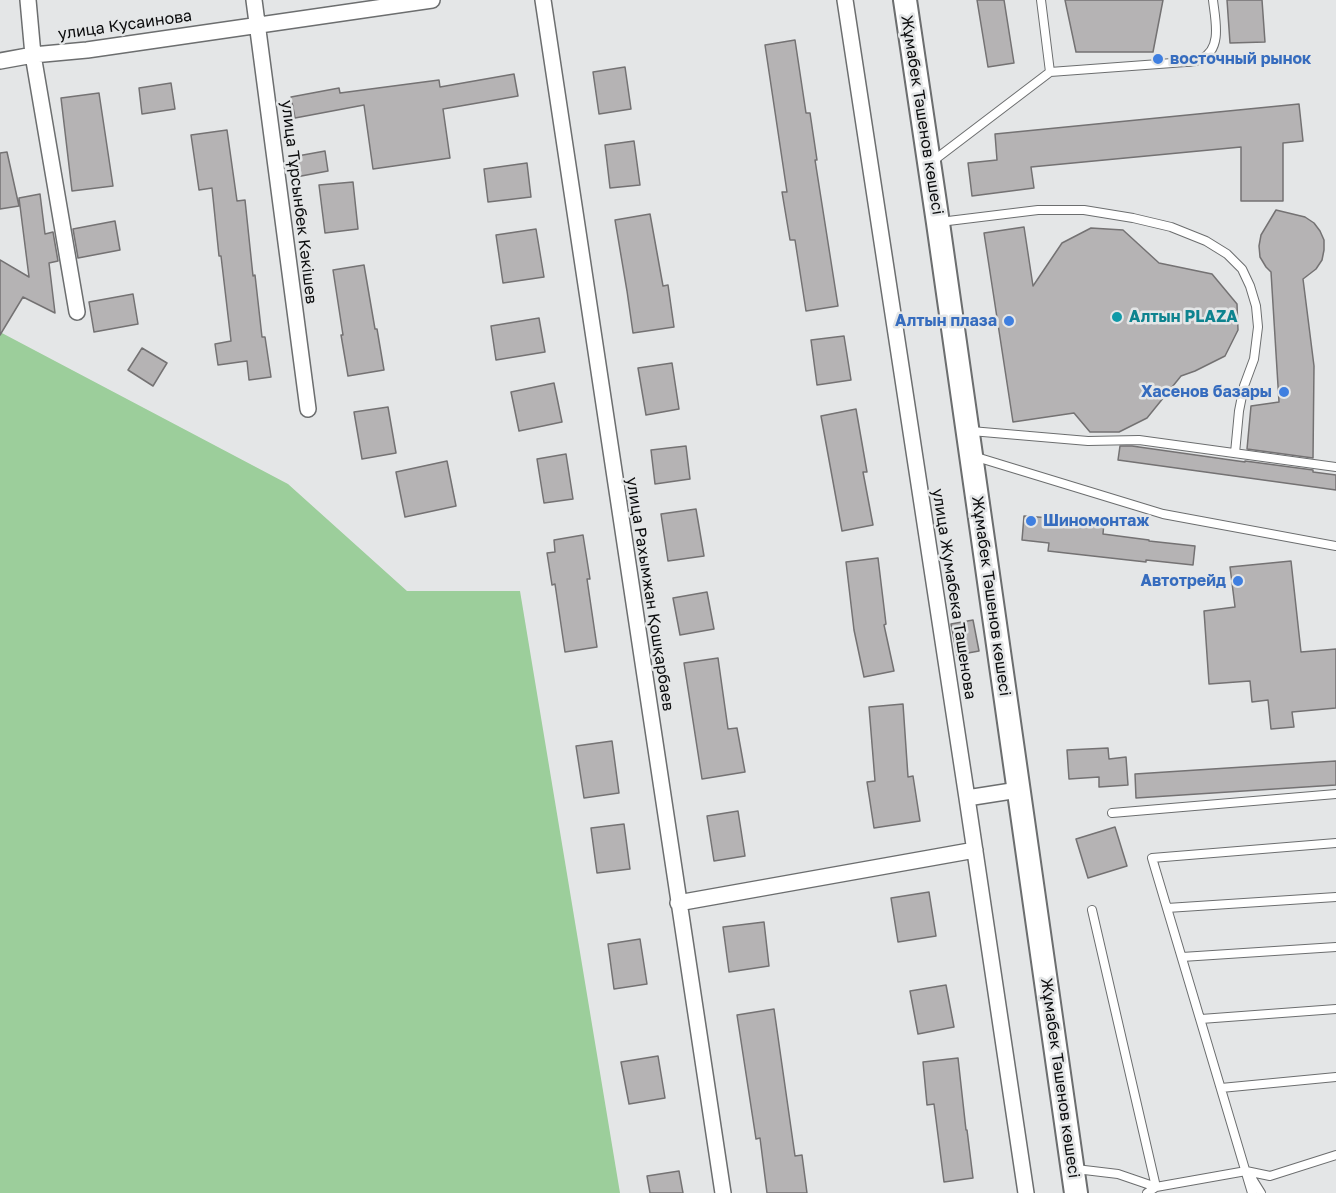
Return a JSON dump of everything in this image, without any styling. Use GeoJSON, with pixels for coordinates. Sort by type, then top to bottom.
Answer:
{"type":"FeatureCollection","features":[{"type":"Feature","properties":{"kind":"main road","name":"Жұмабек Тәшенов көшесі"},"geometry":{"type":"LineString","coordinates":[[905,0],[1076,1193]]}},
{"type":"Feature","properties":{"kind":"street"},"geometry":{"type":"LineString","coordinates":[[28,0],[33,55],[77,312]]}},
{"type":"Feature","properties":{"kind":"street","name":"улица Тұрсынбек Кәкішев"},"geometry":{"type":"LineString","coordinates":[[254,0],[308,409]]}},
{"type":"Feature","properties":{"kind":"street","name":"улица Кусаинова"},"geometry":{"type":"LineString","coordinates":[[0,61],[432,0]]}},
{"type":"Feature","properties":{"kind":"street","name":"улица Рахымжан Қошқарбаев"},"geometry":{"type":"LineString","coordinates":[[543,0],[723,1193]]}},
{"type":"Feature","properties":{"kind":"street","name":"улица Жумабека Ташенова"},"geometry":{"type":"LineString","coordinates":[[844,0],[1026,1193]]}},
{"type":"Feature","properties":{"kind":"street"},"geometry":{"type":"LineString","coordinates":[[967,798],[1018,790]]}},
{"type":"Feature","properties":{"kind":"street"},"geometry":{"type":"LineString","coordinates":[[678,903],[975,850]]}},
{"type":"Feature","properties":{"kind":"lane"},"geometry":{"type":"LineString","coordinates":[[1041,0],[1050,72]]}},
{"type":"Feature","properties":{"kind":"lane"},"geometry":{"type":"LineString","coordinates":[[929,164],[1050,72],[1201,59],[1212,51],[1216,40],[1213,0]]}},
{"type":"Feature","properties":{"kind":"lane"},"geometry":{"type":"LineString","coordinates":[[938,223],[1038,210],[1084,210],[1171,227],[1206,241],[1227,254],[1242,269],[1250,286],[1256,306],[1258,327],[1254,359],[1244,386],[1239,411],[1235,453]]}},
{"type":"Feature","properties":{"kind":"lane"},"geometry":{"type":"LineString","coordinates":[[968,430],[1088,441],[1139,440],[1336,467]]}},
{"type":"Feature","properties":{"kind":"lane"},"geometry":{"type":"LineString","coordinates":[[972,455],[1163,514],[1336,546]]}},
{"type":"Feature","properties":{"kind":"lane"},"geometry":{"type":"LineString","coordinates":[[1112,813],[1336,794]]}},
{"type":"Feature","properties":{"kind":"lane"},"geometry":{"type":"LineString","coordinates":[[1252,1193],[1152,858],[1336,843]]}},
{"type":"Feature","properties":{"kind":"lane"},"geometry":{"type":"LineString","coordinates":[[1167,908],[1336,897]]}},
{"type":"Feature","properties":{"kind":"lane"},"geometry":{"type":"LineString","coordinates":[[1092,910],[1156,1187]]}},
{"type":"Feature","properties":{"kind":"lane"},"geometry":{"type":"LineString","coordinates":[[1182,957],[1336,947]]}},
{"type":"Feature","properties":{"kind":"lane"},"geometry":{"type":"LineString","coordinates":[[1201,1019],[1336,1010]]}},
{"type":"Feature","properties":{"kind":"lane"},"geometry":{"type":"LineString","coordinates":[[1221,1088],[1336,1077]]}},
{"type":"Feature","properties":{"kind":"lane"},"geometry":{"type":"LineString","coordinates":[[1147,1193],[1156,1187],[1246,1171],[1270,1176],[1336,1155]]}},
{"type":"Feature","properties":{"kind":"lane"},"geometry":{"type":"LineString","coordinates":[[1074,1169],[1118,1174],[1156,1187]]}},
{"type":"Feature","properties":{"kind":"lane"},"geometry":{"type":"LineString","coordinates":[[1246,1171],[1262,1193]]}},
{"type":"Feature","properties":{"kind":"green space"},"geometry":{"type":"Polygon","coordinates":[[[0,332],[288,484],[407,591],[520,591],[620,1193],[0,1193],[0,332]]]}},
{"type":"Feature","properties":{"kind":"building"},"geometry":{"type":"Polygon","coordinates":[[[977,0],[1004,0],[1014,63],[988,67],[977,0]]]}},
{"type":"Feature","properties":{"kind":"building"},"geometry":{"type":"Polygon","coordinates":[[[1065,0],[1163,0],[1153,52],[1076,52],[1065,0]]]}},
{"type":"Feature","properties":{"kind":"building"},"geometry":{"type":"Polygon","coordinates":[[[1227,0],[1262,0],[1265,42],[1230,43],[1227,0]]]}},
{"type":"Feature","properties":{"kind":"building"},"geometry":{"type":"Polygon","coordinates":[[[795,40],[806,113],[810,113],[838,306],[806,311],[795,240],[790,240],[782,192],[787,192],[765,45],[795,40]]]}},
{"type":"Feature","properties":{"kind":"building"},"geometry":{"type":"Polygon","coordinates":[[[625,67],[631,109],[599,114],[593,72],[625,67]]]}},
{"type":"Feature","properties":{"kind":"building"},"geometry":{"type":"Polygon","coordinates":[[[514,74],[518,96],[443,109],[450,158],[373,169],[364,105],[295,118],[291,97],[339,88],[340,93],[439,80],[440,87],[514,74]]]}},
{"type":"Feature","properties":{"kind":"building"},"geometry":{"type":"Polygon","coordinates":[[[171,83],[175,109],[142,114],[139,88],[171,83]]]}},
{"type":"Feature","properties":{"kind":"building"},"geometry":{"type":"Polygon","coordinates":[[[99,93],[113,186],[72,191],[61,98],[99,93]]]}},
{"type":"Feature","properties":{"kind":"building"},"geometry":{"type":"Polygon","coordinates":[[[1299,104],[1303,141],[1283,143],[1283,201],[1241,201],[1241,147],[1031,167],[1034,188],[972,196],[968,163],[997,160],[995,134],[1299,104]]]}},
{"type":"Feature","properties":{"kind":"building"},"geometry":{"type":"Polygon","coordinates":[[[227,130],[237,201],[245,200],[253,276],[255,275],[262,337],[265,337],[271,377],[249,380],[247,361],[218,365],[215,344],[231,341],[212,188],[199,190],[191,135],[227,130]]]}},
{"type":"Feature","properties":{"kind":"building"},"geometry":{"type":"Polygon","coordinates":[[[634,141],[640,185],[610,188],[605,145],[634,141]]]}},
{"type":"Feature","properties":{"kind":"building"},"geometry":{"type":"Polygon","coordinates":[[[325,151],[328,171],[296,177],[292,157],[325,151]]]}},
{"type":"Feature","properties":{"kind":"building"},"geometry":{"type":"Polygon","coordinates":[[[7,152],[19,206],[0,209],[0,153],[7,152]]]}},
{"type":"Feature","properties":{"kind":"building"},"geometry":{"type":"Polygon","coordinates":[[[527,163],[531,197],[488,202],[484,169],[527,163]]]}},
{"type":"Feature","properties":{"kind":"building"},"geometry":{"type":"Polygon","coordinates":[[[353,182],[358,229],[325,233],[319,185],[353,182]]]}},
{"type":"Feature","properties":{"kind":"building"},"geometry":{"type":"Polygon","coordinates":[[[40,194],[45,234],[53,232],[58,261],[49,263],[55,313],[23,297],[0,335],[0,260],[29,277],[19,198],[40,194]]]}},
{"type":"Feature","properties":{"kind":"building"},"geometry":{"type":"Polygon","coordinates":[[[1276,210],[1305,217],[1314,223],[1324,240],[1322,260],[1316,269],[1303,279],[1314,366],[1313,458],[1247,449],[1251,406],[1279,402],[1271,272],[1260,257],[1259,246],[1261,235],[1276,210]]]}},
{"type":"Feature","properties":{"kind":"building"},"geometry":{"type":"Polygon","coordinates":[[[650,214],[663,286],[668,285],[674,327],[633,333],[615,220],[650,214]]]}},
{"type":"Feature","properties":{"kind":"building"},"geometry":{"type":"Polygon","coordinates":[[[115,221],[120,250],[78,258],[73,229],[115,221]]]}},
{"type":"Feature","properties":{"kind":"building","name":"Алтын PLAZA"},"geometry":{"type":"Polygon","coordinates":[[[1024,227],[1033,286],[1062,243],[1091,228],[1123,230],[1159,263],[1212,274],[1237,304],[1238,330],[1225,356],[1181,376],[1147,418],[1119,432],[1090,432],[1074,413],[1013,422],[984,233],[1024,227]]]}},
{"type":"Feature","properties":{"kind":"building"},"geometry":{"type":"Polygon","coordinates":[[[536,229],[544,277],[503,283],[496,235],[536,229]]]}},
{"type":"Feature","properties":{"kind":"building"},"geometry":{"type":"Polygon","coordinates":[[[364,265],[384,370],[348,376],[333,270],[364,265]]]}},
{"type":"Feature","properties":{"kind":"building"},"geometry":{"type":"Polygon","coordinates":[[[133,294],[138,324],[94,332],[89,302],[133,294]]]}},
{"type":"Feature","properties":{"kind":"building"},"geometry":{"type":"Polygon","coordinates":[[[539,318],[545,352],[496,360],[491,326],[539,318]]]}},
{"type":"Feature","properties":{"kind":"building"},"geometry":{"type":"Polygon","coordinates":[[[844,336],[851,380],[817,385],[811,340],[844,336]]]}},
{"type":"Feature","properties":{"kind":"building"},"geometry":{"type":"Polygon","coordinates":[[[142,348],[167,363],[153,386],[128,370],[142,348]]]}},
{"type":"Feature","properties":{"kind":"building"},"geometry":{"type":"Polygon","coordinates":[[[672,363],[679,409],[646,415],[638,368],[672,363]]]}},
{"type":"Feature","properties":{"kind":"building"},"geometry":{"type":"Polygon","coordinates":[[[554,383],[562,422],[519,431],[511,392],[554,383]]]}},
{"type":"Feature","properties":{"kind":"building"},"geometry":{"type":"Polygon","coordinates":[[[388,407],[396,453],[362,459],[354,412],[388,407]]]}},
{"type":"Feature","properties":{"kind":"building"},"geometry":{"type":"Polygon","coordinates":[[[856,409],[867,472],[863,472],[873,525],[842,531],[821,416],[856,409]]]}},
{"type":"Feature","properties":{"kind":"building"},"geometry":{"type":"Polygon","coordinates":[[[686,446],[690,479],[655,484],[651,450],[686,446]]]}},
{"type":"Feature","properties":{"kind":"building"},"geometry":{"type":"Polygon","coordinates":[[[1120,446],[1313,470],[1313,472],[1336,475],[1336,490],[1118,460],[1120,446]]]}},
{"type":"Feature","properties":{"kind":"building"},"geometry":{"type":"Polygon","coordinates":[[[566,454],[573,499],[544,503],[537,459],[566,454]]]}},
{"type":"Feature","properties":{"kind":"building"},"geometry":{"type":"Polygon","coordinates":[[[447,461],[456,506],[405,517],[396,472],[447,461]]]}},
{"type":"Feature","properties":{"kind":"building"},"geometry":{"type":"Polygon","coordinates":[[[696,509],[704,556],[668,561],[661,514],[696,509]]]}},
{"type":"Feature","properties":{"kind":"building"},"geometry":{"type":"Polygon","coordinates":[[[1024,516],[1104,522],[1103,534],[1195,546],[1193,565],[1048,551],[1049,543],[1022,540],[1024,516]]]}},
{"type":"Feature","properties":{"kind":"building"},"geometry":{"type":"Polygon","coordinates":[[[583,535],[597,647],[565,652],[555,584],[552,585],[547,553],[555,552],[554,540],[583,535]]]}},
{"type":"Feature","properties":{"kind":"building"},"geometry":{"type":"Polygon","coordinates":[[[878,558],[886,624],[884,625],[894,671],[864,677],[854,630],[846,562],[878,558]]]}},
{"type":"Feature","properties":{"kind":"building"},"geometry":{"type":"Polygon","coordinates":[[[1291,561],[1301,652],[1336,649],[1336,708],[1292,712],[1294,727],[1271,729],[1268,700],[1252,702],[1250,681],[1209,684],[1204,611],[1235,607],[1230,567],[1291,561]]]}},
{"type":"Feature","properties":{"kind":"building"},"geometry":{"type":"Polygon","coordinates":[[[707,592],[714,629],[680,635],[673,598],[707,592]]]}},
{"type":"Feature","properties":{"kind":"building"},"geometry":{"type":"Polygon","coordinates":[[[973,620],[979,651],[957,655],[951,624],[973,620]]]}},
{"type":"Feature","properties":{"kind":"building"},"geometry":{"type":"Polygon","coordinates":[[[718,658],[728,729],[737,728],[745,772],[702,779],[684,663],[718,658]]]}},
{"type":"Feature","properties":{"kind":"building"},"geometry":{"type":"Polygon","coordinates":[[[903,704],[908,777],[913,776],[920,821],[874,828],[867,782],[875,781],[869,707],[903,704]]]}},
{"type":"Feature","properties":{"kind":"building"},"geometry":{"type":"Polygon","coordinates":[[[612,741],[619,793],[584,798],[576,746],[612,741]]]}},
{"type":"Feature","properties":{"kind":"building"},"geometry":{"type":"Polygon","coordinates":[[[1108,748],[1109,759],[1126,757],[1128,785],[1099,787],[1099,777],[1069,779],[1067,750],[1108,748]]]}},
{"type":"Feature","properties":{"kind":"building"},"geometry":{"type":"Polygon","coordinates":[[[1336,761],[1336,785],[1136,798],[1135,774],[1336,761]]]}},
{"type":"Feature","properties":{"kind":"building"},"geometry":{"type":"Polygon","coordinates":[[[738,811],[745,856],[714,861],[707,816],[738,811]]]}},
{"type":"Feature","properties":{"kind":"building"},"geometry":{"type":"Polygon","coordinates":[[[624,824],[630,869],[597,873],[591,828],[624,824]]]}},
{"type":"Feature","properties":{"kind":"building"},"geometry":{"type":"Polygon","coordinates":[[[1115,827],[1127,866],[1088,878],[1076,839],[1115,827]]]}},
{"type":"Feature","properties":{"kind":"building"},"geometry":{"type":"Polygon","coordinates":[[[929,892],[936,936],[898,942],[891,898],[929,892]]]}},
{"type":"Feature","properties":{"kind":"building"},"geometry":{"type":"Polygon","coordinates":[[[764,922],[769,966],[729,972],[723,927],[764,922]]]}},
{"type":"Feature","properties":{"kind":"building"},"geometry":{"type":"Polygon","coordinates":[[[640,939],[647,984],[614,989],[608,944],[640,939]]]}},
{"type":"Feature","properties":{"kind":"building"},"geometry":{"type":"Polygon","coordinates":[[[946,985],[954,1027],[918,1034],[910,991],[946,985]]]}},
{"type":"Feature","properties":{"kind":"building"},"geometry":{"type":"Polygon","coordinates":[[[774,1009],[795,1156],[802,1155],[807,1193],[767,1193],[760,1138],[756,1139],[737,1015],[774,1009]]]}},
{"type":"Feature","properties":{"kind":"building"},"geometry":{"type":"Polygon","coordinates":[[[658,1056],[665,1098],[629,1104],[621,1062],[658,1056]]]}},
{"type":"Feature","properties":{"kind":"building"},"geometry":{"type":"Polygon","coordinates":[[[958,1058],[973,1178],[944,1182],[934,1104],[927,1105],[923,1062],[958,1058]]]}},
{"type":"Feature","properties":{"kind":"building"},"geometry":{"type":"Polygon","coordinates":[[[679,1171],[683,1193],[650,1193],[647,1176],[679,1171]]]}},
{"type":"Feature","properties":{"kind":"place","name":"восточный рынок"},"geometry":{"type":"Point","coordinates":[1158,59]}},
{"type":"Feature","properties":{"kind":"place","name":"Алтын PLAZA"},"geometry":{"type":"Point","coordinates":[1117,317]}},
{"type":"Feature","properties":{"kind":"place","name":"Алтын плаза"},"geometry":{"type":"Point","coordinates":[1009,321]}},
{"type":"Feature","properties":{"kind":"place","name":"Хасенов базары"},"geometry":{"type":"Point","coordinates":[1284,392]}},
{"type":"Feature","properties":{"kind":"place","name":"Шиномонтаж"},"geometry":{"type":"Point","coordinates":[1031,521]}},
{"type":"Feature","properties":{"kind":"place","name":"Автотрейд"},"geometry":{"type":"Point","coordinates":[1238,581]}}]}
